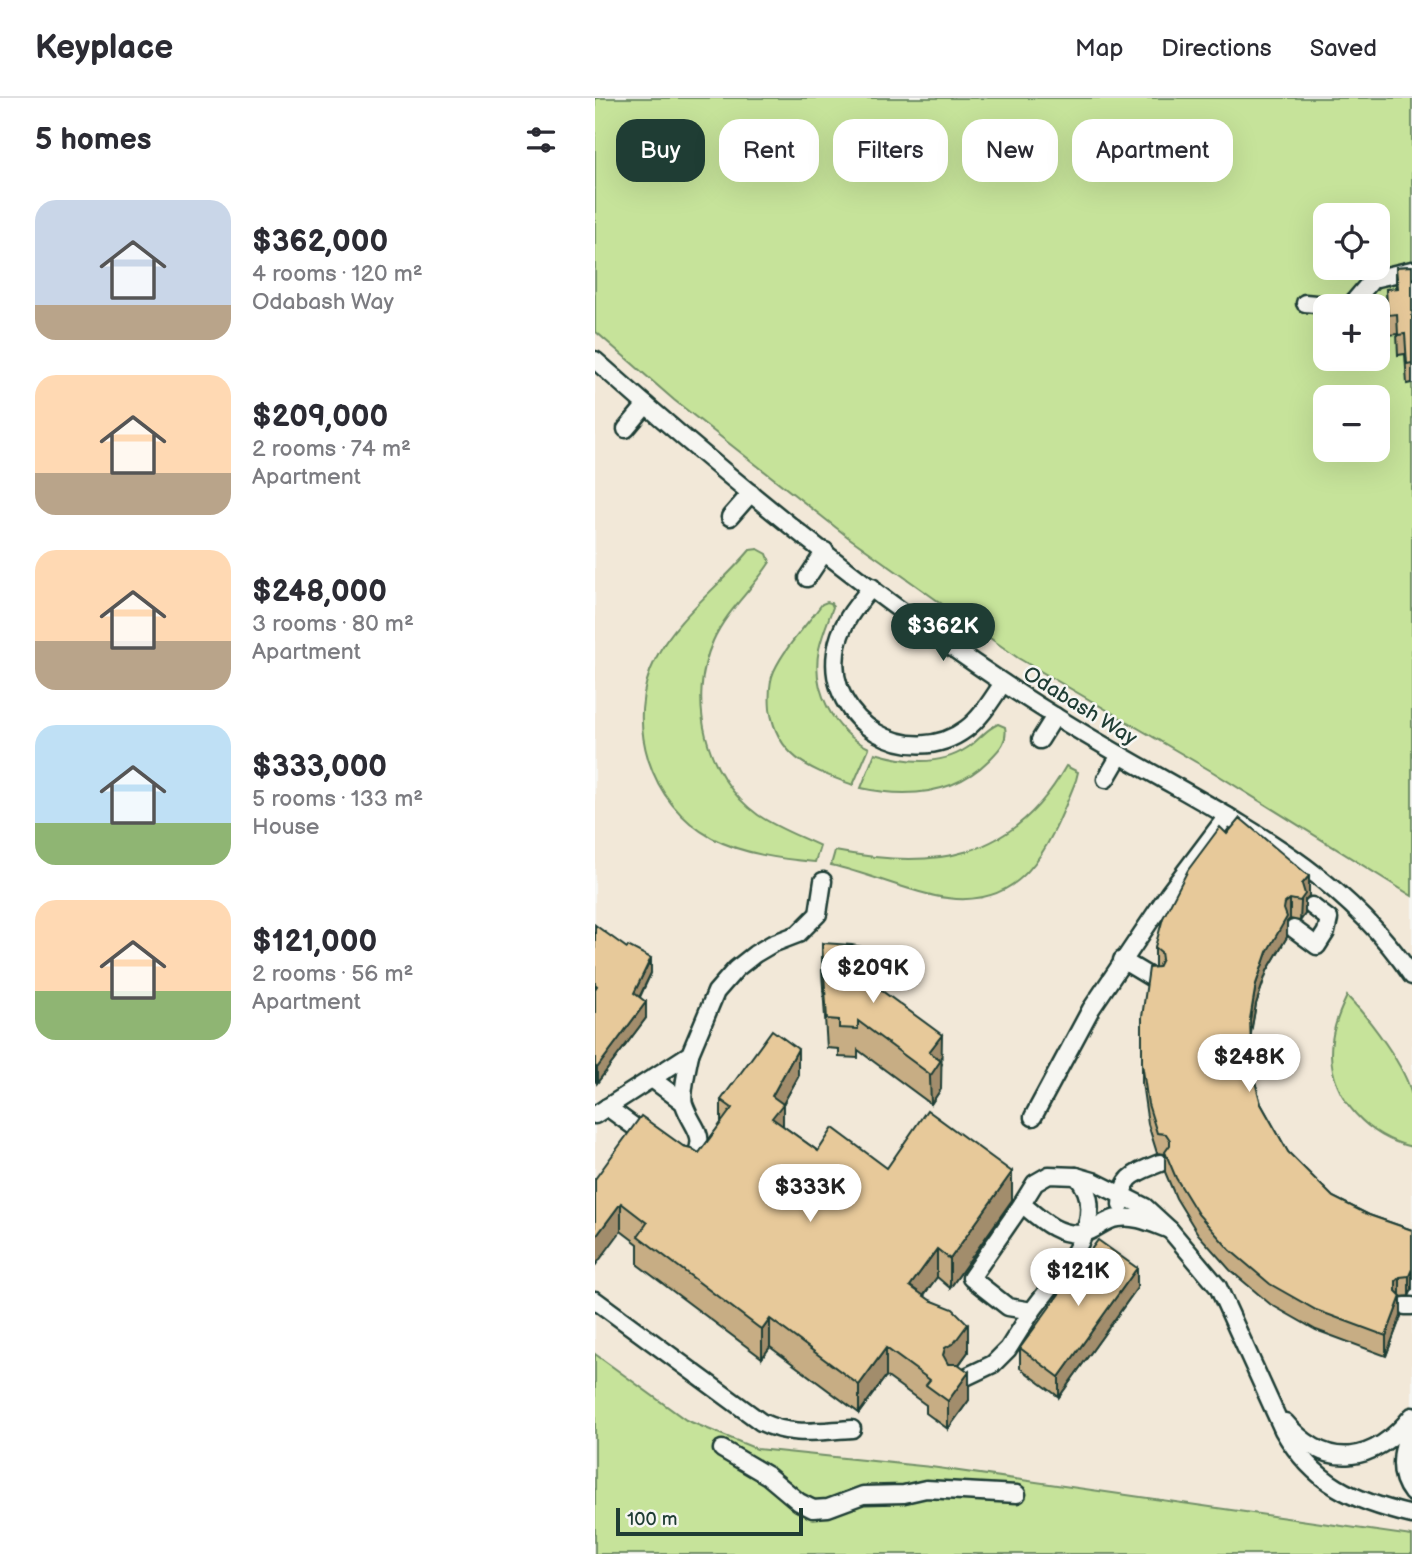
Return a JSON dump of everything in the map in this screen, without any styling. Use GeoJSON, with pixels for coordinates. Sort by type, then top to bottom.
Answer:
{"type":"FeatureCollection","features":[{"type":"Feature","properties":{"kind":"street"},"geometry":{"type":"LineString","coordinates":[[1360,294],[1373,279],[1412,270]]}},
{"type":"Feature","properties":{"kind":"street"},"geometry":{"type":"LineString","coordinates":[[1305,303],[1313,304]]}},
{"type":"Feature","properties":{"kind":"street","name":"Odabash Way"},"geometry":{"type":"LineString","coordinates":[[595,360],[751,493],[872,587],[1003,683],[1120,755],[1227,816],[1306,867],[1343,896],[1390,943],[1412,976]]}},
{"type":"Feature","properties":{"kind":"street"},"geometry":{"type":"LineString","coordinates":[[626,429],[646,405]]}},
{"type":"Feature","properties":{"kind":"street"},"geometry":{"type":"LineString","coordinates":[[730,517],[751,493]]}},
{"type":"Feature","properties":{"kind":"street"},"geometry":{"type":"LineString","coordinates":[[807,578],[825,551]]}},
{"type":"Feature","properties":{"kind":"street"},"geometry":{"type":"LineString","coordinates":[[872,587],[849,614],[842,629],[836,649],[835,667],[843,700],[869,730],[886,740],[907,745],[931,744],[950,738],[967,728],[982,713],[1003,683]]}},
{"type":"Feature","properties":{"kind":"street"},"geometry":{"type":"LineString","coordinates":[[1040,740],[1055,716]]}},
{"type":"Feature","properties":{"kind":"street"},"geometry":{"type":"LineString","coordinates":[[1106,779],[1120,755]]}},
{"type":"Feature","properties":{"kind":"street"},"geometry":{"type":"LineString","coordinates":[[1033,1117],[1091,1009],[1122,960],[1175,897],[1227,816]]}},
{"type":"Feature","properties":{"kind":"street"},"geometry":{"type":"LineString","coordinates":[[683,1102],[690,1054],[716,992],[736,969],[772,944],[798,933],[818,914],[823,881]]}},
{"type":"Feature","properties":{"kind":"street"},"geometry":{"type":"LineString","coordinates":[[1343,896],[1412,957]]}},
{"type":"Feature","properties":{"kind":"street"},"geometry":{"type":"LineString","coordinates":[[1294,929],[1317,946],[1326,932],[1328,919],[1312,906]]}},
{"type":"Feature","properties":{"kind":"street"},"geometry":{"type":"LineString","coordinates":[[1122,960],[1152,978]]}},
{"type":"Feature","properties":{"kind":"street"},"geometry":{"type":"LineString","coordinates":[[652,1079],[683,1102],[699,1135],[697,1155],[689,1166],[601,1111],[690,1054]]}},
{"type":"Feature","properties":{"kind":"street"},"geometry":{"type":"LineString","coordinates":[[1121,1218],[1122,1195],[1126,1182],[1134,1174],[1160,1163]]}},
{"type":"Feature","properties":{"kind":"street"},"geometry":{"type":"LineString","coordinates":[[1032,1311],[1008,1307],[971,1278],[1035,1183],[1049,1175],[1076,1176],[1093,1181],[1145,1207],[1170,1230],[1218,1287],[1295,1451],[1311,1469],[1335,1487],[1362,1499],[1412,1514]]}},
{"type":"Feature","properties":{"kind":"street"},"geometry":{"type":"LineString","coordinates":[[953,1382],[993,1364],[1008,1349],[1076,1249],[1090,1216],[1086,1187],[1076,1176]]}},
{"type":"Feature","properties":{"kind":"street"},"geometry":{"type":"LineString","coordinates":[[1021,1204],[1054,1228],[1064,1232],[1085,1233],[1099,1225],[1133,1217],[1170,1230]]}},
{"type":"Feature","properties":{"kind":"street"},"geometry":{"type":"LineString","coordinates":[[595,1300],[761,1422],[779,1431],[800,1433],[852,1429]]}},
{"type":"Feature","properties":{"kind":"street"},"geometry":{"type":"LineString","coordinates":[[1273,1406],[1291,1428],[1317,1450],[1345,1457],[1380,1447],[1399,1432],[1412,1416]]}},
{"type":"Feature","properties":{"kind":"street"},"geometry":{"type":"LineString","coordinates":[[1412,1424],[1403,1451],[1402,1471],[1412,1493]]}},
{"type":"Feature","properties":{"kind":"street"},"geometry":{"type":"LineString","coordinates":[[722,1450],[768,1476],[799,1502],[813,1509],[828,1508],[863,1495],[904,1494],[926,1489],[1017,1494]]}},
{"type":"Feature","properties":{"kind":"shaded area"},"geometry":{"type":"Polygon","coordinates":[[[595,331],[674,400],[848,537],[1018,658],[1213,772],[1412,896],[1412,1536],[931,1467],[757,1449],[686,1420],[595,1354],[595,331]]]}},
{"type":"Feature","properties":{"kind":"green space"},"geometry":{"type":"Polygon","coordinates":[[[595,98],[1412,98],[1412,896],[1213,772],[1018,658],[848,537],[674,400],[595,331],[595,98]]]}},
{"type":"Feature","properties":{"kind":"green space"},"geometry":{"type":"Polygon","coordinates":[[[758,549],[767,554],[770,562],[718,630],[705,664],[702,712],[706,736],[725,780],[740,799],[765,820],[820,846],[815,862],[736,848],[712,838],[690,823],[672,805],[658,783],[648,760],[643,734],[642,708],[646,683],[665,643],[687,615],[750,550],[758,549]]]}},
{"type":"Feature","properties":{"kind":"green space"},"geometry":{"type":"Polygon","coordinates":[[[827,602],[833,607],[823,633],[817,664],[822,693],[835,720],[856,741],[869,748],[853,785],[810,767],[789,751],[780,740],[770,709],[774,671],[790,645],[822,604],[827,602]]]}},
{"type":"Feature","properties":{"kind":"green space"},"geometry":{"type":"Polygon","coordinates":[[[998,724],[1005,727],[1002,745],[989,760],[961,781],[929,791],[912,793],[861,788],[875,753],[921,761],[945,758],[967,748],[998,724]]]}},
{"type":"Feature","properties":{"kind":"green space"},"geometry":{"type":"Polygon","coordinates":[[[1066,766],[1078,772],[1076,780],[1043,851],[1029,870],[1012,885],[991,895],[966,899],[935,896],[831,865],[835,851],[871,857],[937,858],[967,851],[995,840],[1021,822],[1045,798],[1066,766]]]}},
{"type":"Feature","properties":{"kind":"green space"},"geometry":{"type":"Polygon","coordinates":[[[1347,996],[1385,1044],[1409,1085],[1412,1097],[1412,1147],[1381,1135],[1368,1125],[1356,1114],[1338,1087],[1333,1071],[1331,1046],[1347,996]]]}},
{"type":"Feature","properties":{"kind":"green space"},"geometry":{"type":"Polygon","coordinates":[[[595,1354],[686,1420],[757,1449],[931,1467],[1412,1536],[1412,1554],[595,1554],[595,1354]]]}},
{"type":"Feature","properties":{"kind":"building"},"geometry":{"type":"Polygon","coordinates":[[[1412,266],[1412,363],[1407,364],[1405,334],[1398,335],[1397,314],[1390,315],[1390,294],[1386,294],[1386,289],[1398,288],[1396,267],[1412,266]]]}},
{"type":"Feature","properties":{"kind":"building"},"geometry":{"type":"Polygon","coordinates":[[[1240,818],[1309,876],[1302,884],[1305,894],[1300,901],[1290,899],[1285,903],[1287,917],[1267,952],[1256,984],[1250,1019],[1251,1047],[1254,1078],[1261,1104],[1288,1152],[1333,1197],[1369,1215],[1412,1230],[1412,1269],[1409,1276],[1400,1277],[1396,1281],[1396,1291],[1401,1296],[1386,1336],[1316,1310],[1270,1284],[1230,1250],[1198,1214],[1176,1178],[1165,1152],[1170,1140],[1166,1134],[1157,1133],[1148,1104],[1142,1063],[1142,1017],[1149,968],[1158,967],[1162,959],[1161,952],[1155,947],[1163,918],[1188,870],[1220,827],[1227,834],[1240,818]]]}},
{"type":"Feature","properties":{"kind":"building"},"geometry":{"type":"Polygon","coordinates":[[[595,925],[627,948],[628,946],[651,958],[634,993],[646,1002],[597,1068],[595,1066],[595,925]]]}},
{"type":"Feature","properties":{"kind":"building"},"geometry":{"type":"Polygon","coordinates":[[[822,943],[877,950],[870,982],[942,1035],[929,1052],[941,1060],[931,1075],[858,1021],[858,1029],[839,1028],[839,1020],[827,1019],[822,943]]]}},
{"type":"Feature","properties":{"kind":"building"},"geometry":{"type":"Polygon","coordinates":[[[772,1030],[798,1049],[772,1096],[783,1104],[772,1118],[818,1151],[833,1128],[887,1168],[927,1110],[1012,1172],[950,1259],[937,1249],[910,1286],[930,1300],[953,1309],[968,1324],[954,1343],[945,1348],[943,1355],[948,1364],[958,1364],[969,1372],[948,1401],[926,1385],[930,1380],[886,1348],[859,1385],[770,1319],[762,1330],[638,1236],[647,1223],[621,1203],[595,1238],[595,1179],[641,1116],[683,1146],[699,1153],[732,1108],[721,1100],[772,1030]]]}},
{"type":"Feature","properties":{"kind":"building"},"geometry":{"type":"Polygon","coordinates":[[[1098,1240],[1137,1268],[1059,1377],[1020,1348],[1098,1240]]]}}]}
